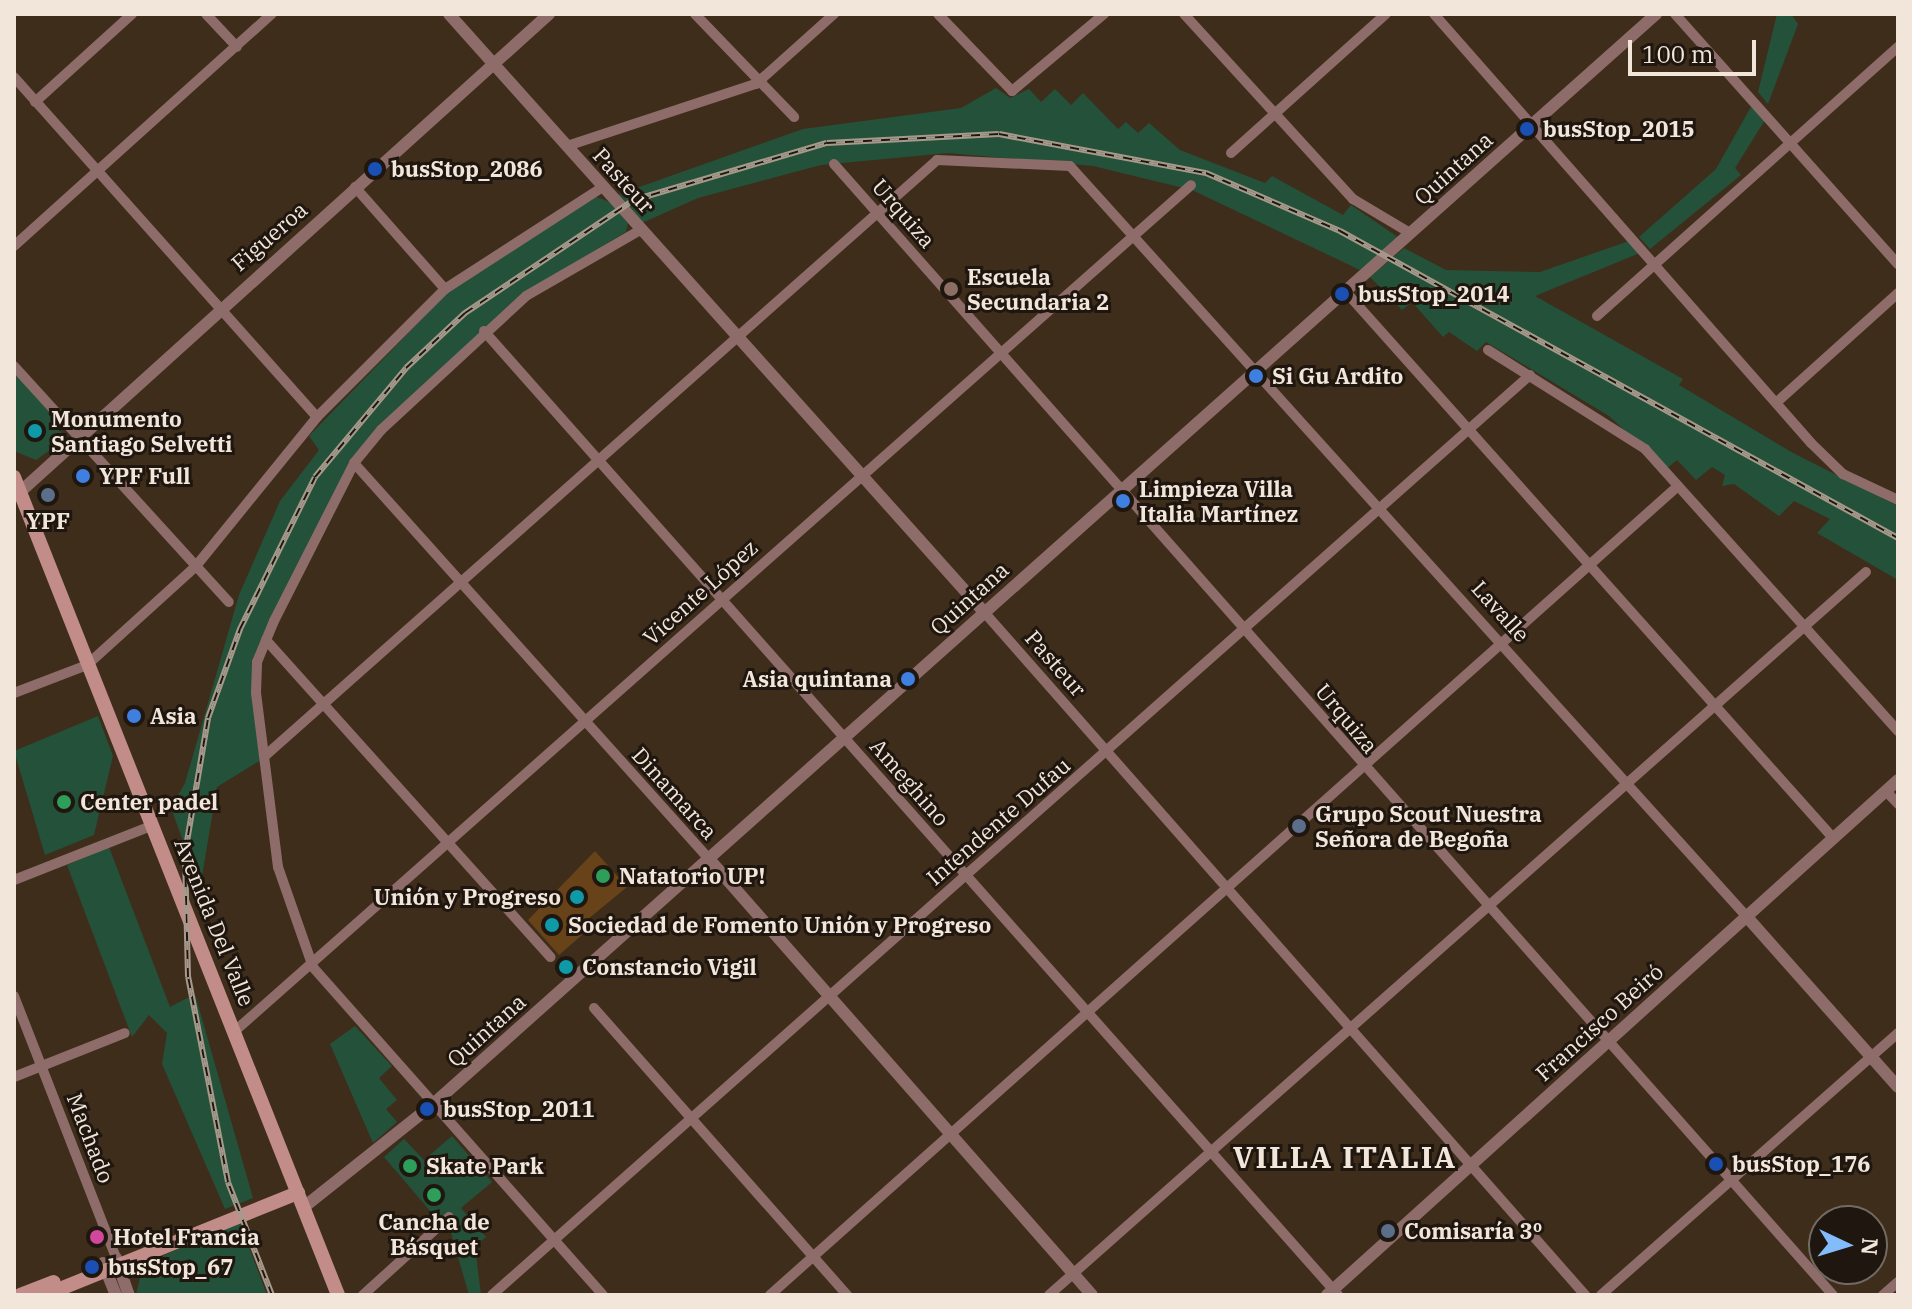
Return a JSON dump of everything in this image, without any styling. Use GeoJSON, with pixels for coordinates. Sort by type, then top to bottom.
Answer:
{"type":"FeatureCollection","features":[{"type":"Feature","properties":{"kind":"main road","name":"Avenida Del Valle"},"geometry":{"type":"LineString","coordinates":[[14,477],[19,497],[151,826],[236,1030],[338,1295]]}},
{"type":"Feature","properties":{"kind":"main road"},"geometry":{"type":"LineString","coordinates":[[20,1295],[216,1225],[301,1200]]}},
{"type":"Feature","properties":{"kind":"main road"},"geometry":{"type":"LineString","coordinates":[[45,1295],[111,1265]]}},
{"type":"Feature","properties":{"kind":"street"},"geometry":{"type":"LineString","coordinates":[[35,102],[132,14]]}},
{"type":"Feature","properties":{"kind":"street"},"geometry":{"type":"LineString","coordinates":[[206,14],[237,47]]}},
{"type":"Feature","properties":{"kind":"street"},"geometry":{"type":"LineString","coordinates":[[14,246],[272,14]]}},
{"type":"Feature","properties":{"kind":"street","name":"Pasteur"},"geometry":{"type":"LineString","coordinates":[[449,14],[741,337],[860,477],[984,612],[1585,1295]]}},
{"type":"Feature","properties":{"kind":"street","name":"Figueroa"},"geometry":{"type":"LineString","coordinates":[[19,497],[219,307],[549,14]]}},
{"type":"Feature","properties":{"kind":"street"},"geometry":{"type":"LineString","coordinates":[[695,14],[756,84],[794,117]]}},
{"type":"Feature","properties":{"kind":"street"},"geometry":{"type":"LineString","coordinates":[[567,146],[756,84],[834,14]]}},
{"type":"Feature","properties":{"kind":"street"},"geometry":{"type":"LineString","coordinates":[[938,14],[1012,91],[1104,14]]}},
{"type":"Feature","properties":{"kind":"street"},"geometry":{"type":"LineString","coordinates":[[1184,14],[1353,199],[1410,233]]}},
{"type":"Feature","properties":{"kind":"street"},"geometry":{"type":"LineString","coordinates":[[1231,153],[1273,112],[1386,14]]}},
{"type":"Feature","properties":{"kind":"street"},"geometry":{"type":"LineString","coordinates":[[1434,14],[1843,474],[1898,500]]}},
{"type":"Feature","properties":{"kind":"street","name":"Quintana"},"geometry":{"type":"LineString","coordinates":[[301,1200],[431,1106],[1656,14]]}},
{"type":"Feature","properties":{"kind":"street"},"geometry":{"type":"LineString","coordinates":[[1675,14],[1898,264]]}},
{"type":"Feature","properties":{"kind":"street"},"geometry":{"type":"LineString","coordinates":[[1597,316],[1788,141],[1898,47]]}},
{"type":"Feature","properties":{"kind":"street"},"geometry":{"type":"LineString","coordinates":[[14,77],[317,417]]}},
{"type":"Feature","properties":{"kind":"street","name":"Lavalle"},"geometry":{"type":"LineString","coordinates":[[879,214],[948,155],[1070,166],[1136,232],[1898,1087]]}},
{"type":"Feature","properties":{"kind":"street","name":"Urquiza"},"geometry":{"type":"LineString","coordinates":[[834,164],[1118,492],[1245,629],[1363,768],[1833,1295]]}},
{"type":"Feature","properties":{"kind":"street","name":"Vicente López"},"geometry":{"type":"LineString","coordinates":[[236,1030],[313,967],[997,353],[1191,185]]}},
{"type":"Feature","properties":{"kind":"street"},"geometry":{"type":"LineString","coordinates":[[14,693],[87,665],[196,566],[317,417],[445,289],[604,186]]}},
{"type":"Feature","properties":{"kind":"street"},"geometry":{"type":"LineString","coordinates":[[355,187],[445,289]]}},
{"type":"Feature","properties":{"kind":"street"},"geometry":{"type":"LineString","coordinates":[[266,755],[602,464],[879,214]]}},
{"type":"Feature","properties":{"kind":"street"},"geometry":{"type":"LineString","coordinates":[[603,1295],[431,1106],[313,967],[278,867],[256,693],[266,640],[354,463],[484,331],[579,262],[642,229]]}},
{"type":"Feature","properties":{"kind":"street"},"geometry":{"type":"LineString","coordinates":[[1345,291],[1595,563],[1834,839]]}},
{"type":"Feature","properties":{"kind":"street"},"geometry":{"type":"LineString","coordinates":[[1777,402],[1898,293]]}},
{"type":"Feature","properties":{"kind":"street","name":"Ameghino"},"geometry":{"type":"LineString","coordinates":[[484,331],[1333,1293]]}},
{"type":"Feature","properties":{"kind":"street"},"geometry":{"type":"LineString","coordinates":[[1488,350],[1624,431],[1801,629],[1898,731]]}},
{"type":"Feature","properties":{"kind":"street"},"geometry":{"type":"LineString","coordinates":[[14,366],[229,602]]}},
{"type":"Feature","properties":{"kind":"street","name":"Intendente Dufau"},"geometry":{"type":"LineString","coordinates":[[492,1295],[1245,629],[1378,505],[1530,375]]}},
{"type":"Feature","properties":{"kind":"street","name":"Dinamarca"},"geometry":{"type":"LineString","coordinates":[[354,463],[709,859],[1092,1295]]}},
{"type":"Feature","properties":{"kind":"street"},"geometry":{"type":"LineString","coordinates":[[770,1295],[1677,487]]}},
{"type":"Feature","properties":{"kind":"street"},"geometry":{"type":"LineString","coordinates":[[1049,1295],[1486,904],[1866,572]]}},
{"type":"Feature","properties":{"kind":"street"},"geometry":{"type":"LineString","coordinates":[[266,640],[550,957]]}},
{"type":"Feature","properties":{"kind":"street","name":"Francisco Beiró"},"geometry":{"type":"LineString","coordinates":[[1333,1293],[1470,1164],[1898,780]]}},
{"type":"Feature","properties":{"kind":"street"},"geometry":{"type":"LineString","coordinates":[[1886,791],[1898,804]]}},
{"type":"Feature","properties":{"kind":"street"},"geometry":{"type":"LineString","coordinates":[[14,880],[151,826]]}},
{"type":"Feature","properties":{"kind":"street","name":"Machado"},"geometry":{"type":"LineString","coordinates":[[14,996],[111,1265],[116,1295]]}},
{"type":"Feature","properties":{"kind":"street"},"geometry":{"type":"LineString","coordinates":[[594,1008],[847,1295]]}},
{"type":"Feature","properties":{"kind":"street"},"geometry":{"type":"LineString","coordinates":[[14,1077],[125,1033]]}},
{"type":"Feature","properties":{"kind":"street"},"geometry":{"type":"LineString","coordinates":[[1601,1295],[1898,1033]]}},
{"type":"Feature","properties":{"kind":"street"},"geometry":{"type":"LineString","coordinates":[[363,1295],[449,1217]]}},
{"type":"Feature","properties":{"kind":"street","name":"Machado"},"geometry":{"type":"LineString","coordinates":[[111,1265],[129,1295]]}},
{"type":"Feature","properties":{"kind":"street"},"geometry":{"type":"LineString","coordinates":[[1883,1295],[1898,1282]]}},
{"type":"Feature","properties":{"kind":"green space"},"geometry":{"type":"Polygon","coordinates":[[[1777,14],[1791,14],[1798,24],[1768,104],[1758,92],[1777,14]]]}},
{"type":"Feature","properties":{"kind":"green space"},"geometry":{"type":"Polygon","coordinates":[[[996,88],[1010,98],[1029,89],[1041,102],[1055,89],[1071,105],[1083,93],[1118,129],[1126,122],[1138,133],[1149,123],[1180,150],[1265,183],[1272,176],[1343,215],[1351,205],[1399,238],[1360,270],[1192,190],[1093,166],[948,153],[821,165],[698,198],[642,223],[617,195],[803,129],[961,108],[996,88]]]}},
{"type":"Feature","properties":{"kind":"green space"},"geometry":{"type":"Polygon","coordinates":[[[1752,105],[1765,120],[1735,168],[1741,175],[1650,249],[1639,237],[1716,169],[1752,105]]]}},
{"type":"Feature","properties":{"kind":"green space"},"geometry":{"type":"Polygon","coordinates":[[[594,196],[612,203],[628,223],[626,232],[527,291],[377,430],[287,587],[252,660],[261,760],[217,787],[200,888],[171,808],[185,783],[239,595],[280,501],[319,450],[309,436],[450,290],[594,196]]]}},
{"type":"Feature","properties":{"kind":"green space"},"geometry":{"type":"Polygon","coordinates":[[[1629,241],[1640,253],[1535,296],[1683,379],[1679,385],[1793,453],[1898,506],[1898,580],[1817,533],[1830,519],[1794,501],[1779,516],[1734,484],[1722,486],[1725,475],[1712,467],[1696,480],[1677,460],[1666,469],[1609,416],[1486,342],[1477,351],[1449,332],[1443,337],[1412,302],[1402,310],[1370,277],[1404,248],[1446,270],[1540,272],[1629,241]]]}},
{"type":"Feature","properties":{"kind":"green space"},"geometry":{"type":"Polygon","coordinates":[[[14,371],[62,425],[60,443],[36,460],[14,451],[14,371]]]}},
{"type":"Feature","properties":{"kind":"green space","name":"Center padel"},"geometry":{"type":"Polygon","coordinates":[[[98,716],[113,756],[94,835],[45,855],[14,751],[98,716]]]}},
{"type":"Feature","properties":{"kind":"green space"},"geometry":{"type":"Polygon","coordinates":[[[109,847],[170,1007],[195,994],[253,1198],[225,1209],[162,1064],[167,1033],[149,1015],[132,1037],[67,865],[109,847]]]}},
{"type":"Feature","properties":{"kind":"green space"},"geometry":{"type":"Polygon","coordinates":[[[355,1026],[392,1066],[379,1078],[397,1100],[386,1109],[397,1122],[373,1143],[330,1044],[355,1026]]]}},
{"type":"Feature","properties":{"kind":"green space"},"geometry":{"type":"Polygon","coordinates":[[[452,1136],[492,1182],[461,1208],[486,1237],[475,1246],[481,1295],[469,1295],[448,1222],[443,1226],[384,1157],[404,1139],[424,1160],[452,1136]]]}},
{"type":"Feature","properties":{"kind":"green space"},"geometry":{"type":"Polygon","coordinates":[[[240,1223],[267,1295],[136,1295],[143,1264],[240,1223]]]}},
{"type":"Feature","properties":{"kind":"building"},"geometry":{"type":"Polygon","coordinates":[[[595,851],[627,887],[576,929],[582,935],[559,955],[528,920],[595,851]]]}},
{"type":"Feature","properties":{"kind":"railway"},"geometry":{"type":"LineString","coordinates":[[272,1295],[228,1182],[188,977],[185,853],[208,718],[240,629],[315,477],[406,368],[465,313],[634,200],[827,143],[999,134],[1206,173],[1340,231],[1898,538]]}},
{"type":"Feature","properties":{"kind":"place","name":"busStop_2015"},"geometry":{"type":"Point","coordinates":[1527,129]}},
{"type":"Feature","properties":{"kind":"place","name":"busStop_2086"},"geometry":{"type":"Point","coordinates":[375,169]}},
{"type":"Feature","properties":{"kind":"place","name":"Escuela Secundaria 2"},"geometry":{"type":"Point","coordinates":[951,289]}},
{"type":"Feature","properties":{"kind":"place","name":"busStop_2014"},"geometry":{"type":"Point","coordinates":[1342,294]}},
{"type":"Feature","properties":{"kind":"place","name":"Si Gu Ardito"},"geometry":{"type":"Point","coordinates":[1256,376]}},
{"type":"Feature","properties":{"kind":"place","name":"Monumento Santiago Selvetti"},"geometry":{"type":"Point","coordinates":[35,431]}},
{"type":"Feature","properties":{"kind":"place","name":"YPF Full"},"geometry":{"type":"Point","coordinates":[83,476]}},
{"type":"Feature","properties":{"kind":"place","name":"YPF"},"geometry":{"type":"Point","coordinates":[48,495]}},
{"type":"Feature","properties":{"kind":"place","name":"Limpieza Villa Italia Martínez"},"geometry":{"type":"Point","coordinates":[1123,501]}},
{"type":"Feature","properties":{"kind":"place","name":"Asia quintana"},"geometry":{"type":"Point","coordinates":[908,679]}},
{"type":"Feature","properties":{"kind":"place","name":"Asia"},"geometry":{"type":"Point","coordinates":[134,716]}},
{"type":"Feature","properties":{"kind":"place","name":"Center padel"},"geometry":{"type":"Point","coordinates":[64,802]}},
{"type":"Feature","properties":{"kind":"place","name":"Grupo Scout Nuestra Señora de Begoña"},"geometry":{"type":"Point","coordinates":[1299,826]}},
{"type":"Feature","properties":{"kind":"place","name":"Natatorio UP!"},"geometry":{"type":"Point","coordinates":[603,876]}},
{"type":"Feature","properties":{"kind":"place","name":"Unión y Progreso"},"geometry":{"type":"Point","coordinates":[577,897]}},
{"type":"Feature","properties":{"kind":"place","name":"Sociedad de Fomento Unión y Progreso"},"geometry":{"type":"Point","coordinates":[552,925]}},
{"type":"Feature","properties":{"kind":"place","name":"Constancio Vigil"},"geometry":{"type":"Point","coordinates":[566,967]}},
{"type":"Feature","properties":{"kind":"place","name":"busStop_2011"},"geometry":{"type":"Point","coordinates":[427,1109]}},
{"type":"Feature","properties":{"kind":"place","name":"busStop_176"},"geometry":{"type":"Point","coordinates":[1716,1164]}},
{"type":"Feature","properties":{"kind":"place","name":"Skate Park"},"geometry":{"type":"Point","coordinates":[410,1166]}},
{"type":"Feature","properties":{"kind":"place","name":"Cancha de Básquet"},"geometry":{"type":"Point","coordinates":[434,1195]}},
{"type":"Feature","properties":{"kind":"place","name":"Comisaría 3º"},"geometry":{"type":"Point","coordinates":[1388,1231]}},
{"type":"Feature","properties":{"kind":"place","name":"Hotel Francia"},"geometry":{"type":"Point","coordinates":[97,1237]}},
{"type":"Feature","properties":{"kind":"place","name":"busStop_67"},"geometry":{"type":"Point","coordinates":[92,1267]}},
{"type":"Feature","properties":{"kind":"district","name":"VILLA ITALIA"},"geometry":{"type":"Point","coordinates":[1345,1157]}}]}
